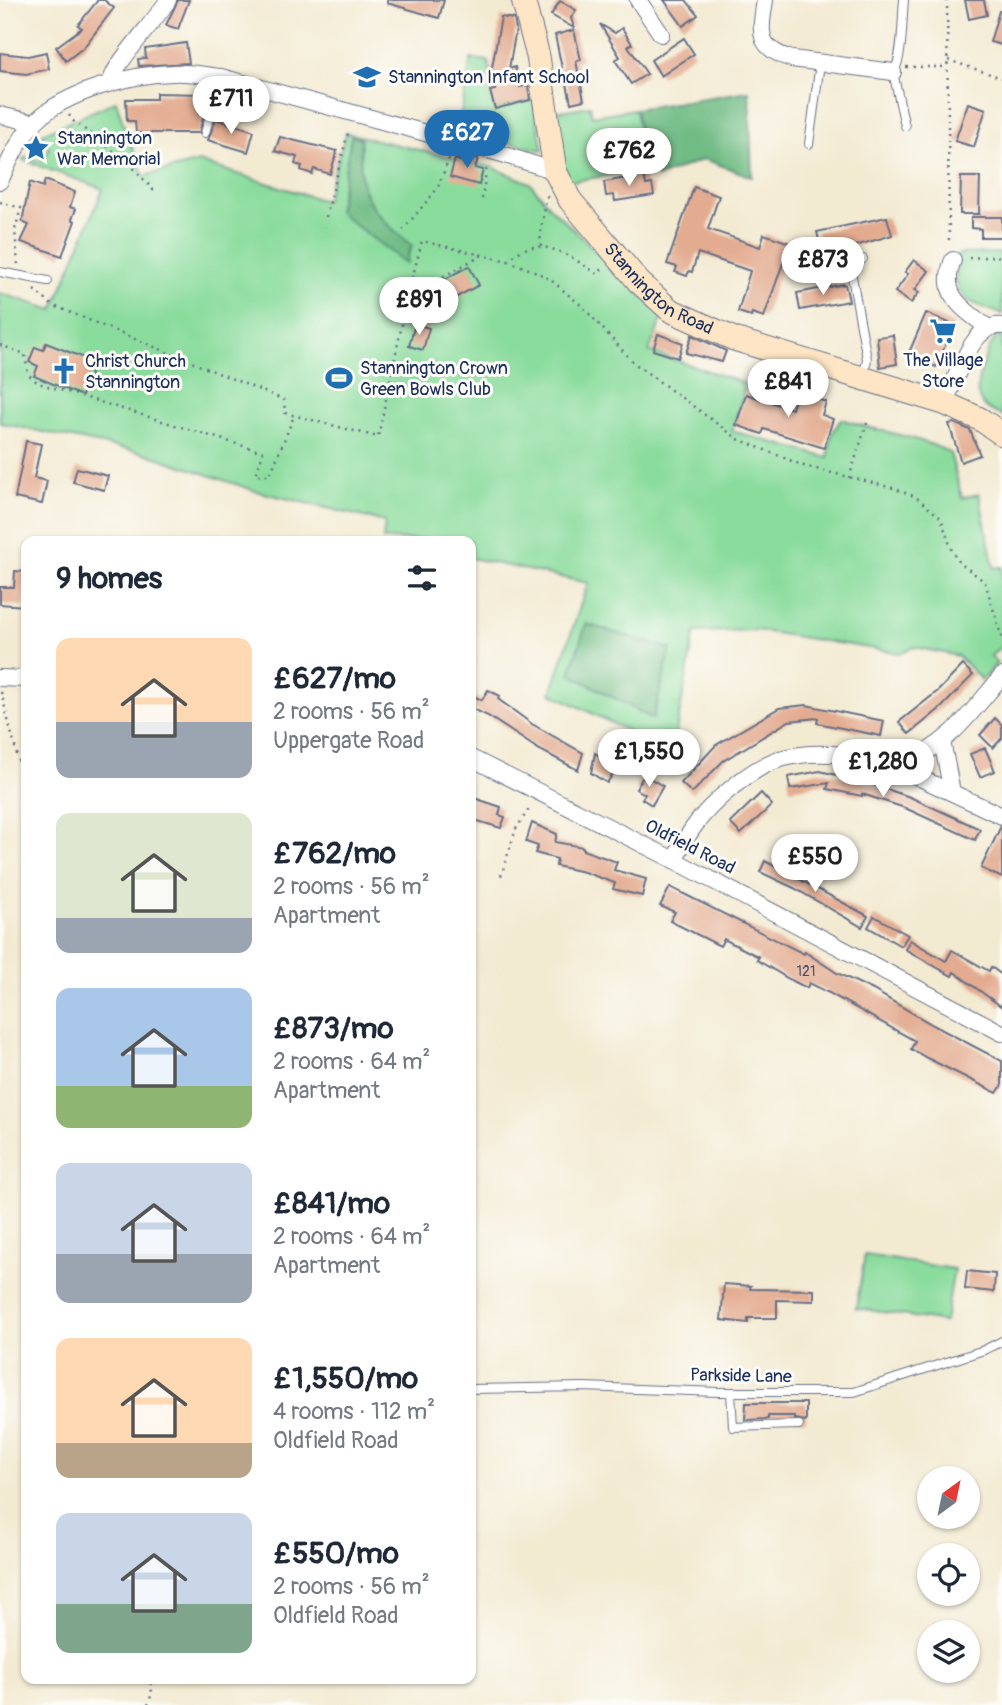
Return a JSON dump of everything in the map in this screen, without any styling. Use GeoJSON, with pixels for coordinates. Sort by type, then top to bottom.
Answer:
{"type":"FeatureCollection","features":[{"type":"Feature","properties":{"kind":"main road","name":"Stannington Road"},"geometry":{"type":"LineString","coordinates":[[525,0],[538,56],[558,179],[617,257],[655,298],[682,316],[734,339],[944,403],[980,419],[1002,434]]}},
{"type":"Feature","properties":{"kind":"street"},"geometry":{"type":"LineString","coordinates":[[111,83],[110,78],[121,61],[168,0]]}},
{"type":"Feature","properties":{"kind":"street"},"geometry":{"type":"LineString","coordinates":[[638,0],[661,34]]}},
{"type":"Feature","properties":{"kind":"street"},"geometry":{"type":"LineString","coordinates":[[765,0],[762,37],[766,47],[779,55],[792,60],[895,69]]}},
{"type":"Feature","properties":{"kind":"street"},"geometry":{"type":"LineString","coordinates":[[0,181],[13,153],[34,123],[47,112],[111,83],[175,72],[220,77],[490,151],[558,179]]}},
{"type":"Feature","properties":{"kind":"street"},"geometry":{"type":"LineString","coordinates":[[0,115],[34,123]]}},
{"type":"Feature","properties":{"kind":"street"},"geometry":{"type":"LineString","coordinates":[[953,260],[948,279],[955,300],[962,308],[995,326]]}},
{"type":"Feature","properties":{"kind":"street"},"geometry":{"type":"LineString","coordinates":[[944,403],[975,337],[995,326]]}},
{"type":"Feature","properties":{"kind":"street"},"geometry":{"type":"LineString","coordinates":[[888,763],[927,752],[942,741],[1002,676]]}},
{"type":"Feature","properties":{"kind":"street"},"geometry":{"type":"LineString","coordinates":[[1,678],[21,679]]}},
{"type":"Feature","properties":{"kind":"street"},"geometry":{"type":"LineString","coordinates":[[942,741],[952,792]]}},
{"type":"Feature","properties":{"kind":"street"},"geometry":{"type":"LineString","coordinates":[[674,860],[693,827],[753,771],[780,759],[807,754],[836,754],[888,763],[1002,816]]}},
{"type":"Feature","properties":{"kind":"street","name":"Oldfield Road"},"geometry":{"type":"LineString","coordinates":[[476,761],[674,860],[1002,1033]]}},
{"type":"Feature","properties":{"kind":"lane"},"geometry":{"type":"LineString","coordinates":[[904,0],[895,69],[905,126]]}},
{"type":"Feature","properties":{"kind":"lane"},"geometry":{"type":"LineString","coordinates":[[808,144],[820,63]]}},
{"type":"Feature","properties":{"kind":"lane"},"geometry":{"type":"LineString","coordinates":[[205,133],[220,77]]}},
{"type":"Feature","properties":{"kind":"lane"},"geometry":{"type":"LineString","coordinates":[[863,259],[851,265],[867,359],[863,378]]}},
{"type":"Feature","properties":{"kind":"lane"},"geometry":{"type":"LineString","coordinates":[[0,272],[48,281]]}},
{"type":"Feature","properties":{"kind":"lane","name":"Parkside Lane"},"geometry":{"type":"LineString","coordinates":[[476,1389],[583,1387],[731,1392],[854,1392],[984,1350],[1002,1341]]}},
{"type":"Feature","properties":{"kind":"lane"},"geometry":{"type":"LineString","coordinates":[[731,1392],[733,1427],[799,1425]]}},
{"type":"Feature","properties":{"kind":"path"},"geometry":{"type":"LineString","coordinates":[[947,0],[948,240],[953,260],[1002,256]]}},
{"type":"Feature","properties":{"kind":"path"},"geometry":{"type":"LineString","coordinates":[[948,60],[1002,78]]}},
{"type":"Feature","properties":{"kind":"path"},"geometry":{"type":"LineString","coordinates":[[895,69],[948,67]]}},
{"type":"Feature","properties":{"kind":"path"},"geometry":{"type":"LineString","coordinates":[[62,103],[72,120],[128,162],[156,193]]}},
{"type":"Feature","properties":{"kind":"path"},"geometry":{"type":"LineString","coordinates":[[326,217],[353,113]]}},
{"type":"Feature","properties":{"kind":"path"},"geometry":{"type":"LineString","coordinates":[[403,230],[437,189],[456,142]]}},
{"type":"Feature","properties":{"kind":"path"},"geometry":{"type":"LineString","coordinates":[[482,199],[490,151]]}},
{"type":"Feature","properties":{"kind":"path"},"geometry":{"type":"LineString","coordinates":[[541,247],[539,234],[544,220],[546,198],[558,179]]}},
{"type":"Feature","properties":{"kind":"path"},"geometry":{"type":"LineString","coordinates":[[0,202],[21,208],[15,230],[19,277],[52,305],[284,400],[285,413],[378,437],[422,241],[508,261],[537,272],[583,307],[634,363],[738,439],[804,466],[893,488],[916,497],[941,518],[952,551],[960,563],[985,582],[1002,638]]}},
{"type":"Feature","properties":{"kind":"path"},"geometry":{"type":"LineString","coordinates":[[508,261],[516,252],[541,247],[558,250],[598,274],[617,257]]}},
{"type":"Feature","properties":{"kind":"path"},"geometry":{"type":"LineString","coordinates":[[410,287],[428,282],[482,255]]}},
{"type":"Feature","properties":{"kind":"path"},"geometry":{"type":"LineString","coordinates":[[0,345],[25,354],[28,374],[38,383],[263,452],[256,475],[270,475],[294,416]]}},
{"type":"Feature","properties":{"kind":"path"},"geometry":{"type":"LineString","coordinates":[[849,478],[868,420]]}},
{"type":"Feature","properties":{"kind":"path"},"geometry":{"type":"LineString","coordinates":[[1,678],[1,694],[21,771]]}},
{"type":"Feature","properties":{"kind":"path"},"geometry":{"type":"LineString","coordinates":[[501,876],[516,829],[540,793]]}},
{"type":"Feature","properties":{"kind":"path"},"geometry":{"type":"LineString","coordinates":[[148,1705],[152,1693],[151,1684]]}},
{"type":"Feature","properties":{"kind":"green space"},"geometry":{"type":"Polygon","coordinates":[[[471,59],[488,61],[495,90],[491,92],[495,109],[533,100],[543,151],[458,129],[471,59]]]}},
{"type":"Feature","properties":{"kind":"green space"},"geometry":{"type":"Polygon","coordinates":[[[749,91],[752,177],[704,159],[658,177],[647,169],[635,109],[749,91]]]}},
{"type":"Feature","properties":{"kind":"green space"},"geometry":{"type":"Polygon","coordinates":[[[116,101],[144,176],[199,162],[325,201],[346,133],[492,167],[530,183],[549,206],[663,316],[649,351],[746,384],[732,431],[828,458],[832,434],[841,419],[924,442],[950,453],[962,498],[979,494],[994,568],[1002,567],[1002,645],[991,656],[997,663],[982,680],[958,656],[914,647],[900,653],[755,630],[695,632],[672,753],[551,693],[588,583],[476,559],[476,536],[383,536],[385,522],[256,491],[144,453],[0,423],[0,293],[53,310],[103,189],[23,160],[25,157],[42,161],[49,149],[42,134],[116,101]]]}},
{"type":"Feature","properties":{"kind":"green space"},"geometry":{"type":"Polygon","coordinates":[[[590,106],[592,116],[635,109],[647,169],[567,182],[554,112],[590,106]]]}},
{"type":"Feature","properties":{"kind":"green space"},"geometry":{"type":"Polygon","coordinates":[[[351,136],[361,138],[361,177],[370,202],[382,218],[412,246],[407,264],[338,212],[351,136]]]}},
{"type":"Feature","properties":{"kind":"green space"},"geometry":{"type":"Polygon","coordinates":[[[1002,253],[1002,314],[977,305],[963,295],[959,289],[957,269],[958,254],[1002,253]]]}},
{"type":"Feature","properties":{"kind":"green space"},"geometry":{"type":"Polygon","coordinates":[[[998,336],[1002,337],[1002,416],[984,405],[979,398],[978,388],[987,354],[998,336]]]}},
{"type":"Feature","properties":{"kind":"green space"},"geometry":{"type":"Polygon","coordinates":[[[586,624],[671,649],[653,719],[570,674],[586,624]]]}},
{"type":"Feature","properties":{"kind":"green space"},"geometry":{"type":"Polygon","coordinates":[[[865,1255],[954,1269],[945,1322],[856,1308],[865,1255]]]}},
{"type":"Feature","properties":{"kind":"building"},"geometry":{"type":"Polygon","coordinates":[[[98,0],[104,0],[114,8],[84,47],[66,61],[56,47],[82,28],[78,25],[98,0]]]}},
{"type":"Feature","properties":{"kind":"building"},"geometry":{"type":"Polygon","coordinates":[[[178,0],[189,0],[178,29],[166,25],[178,0]]]}},
{"type":"Feature","properties":{"kind":"building"},"geometry":{"type":"Polygon","coordinates":[[[387,0],[444,0],[439,18],[387,3],[387,0]]]}},
{"type":"Feature","properties":{"kind":"building"},"geometry":{"type":"Polygon","coordinates":[[[664,0],[686,0],[698,15],[683,26],[664,0]]]}},
{"type":"Feature","properties":{"kind":"building"},"geometry":{"type":"Polygon","coordinates":[[[965,0],[984,0],[987,15],[969,19],[965,0]]]}},
{"type":"Feature","properties":{"kind":"building"},"geometry":{"type":"Polygon","coordinates":[[[560,1],[576,10],[571,18],[574,28],[551,15],[560,1]]]}},
{"type":"Feature","properties":{"kind":"building"},"geometry":{"type":"Polygon","coordinates":[[[999,11],[1002,11],[1002,45],[990,42],[999,11]]]}},
{"type":"Feature","properties":{"kind":"building"},"geometry":{"type":"Polygon","coordinates":[[[501,17],[514,19],[516,29],[509,69],[515,67],[520,87],[528,85],[530,100],[495,109],[490,91],[495,90],[491,73],[501,17]]]}},
{"type":"Feature","properties":{"kind":"building"},"geometry":{"type":"Polygon","coordinates":[[[600,24],[615,33],[622,28],[632,44],[628,46],[647,74],[631,84],[615,60],[620,57],[600,24]]]}},
{"type":"Feature","properties":{"kind":"building"},"geometry":{"type":"Polygon","coordinates":[[[574,30],[581,60],[576,61],[584,100],[571,103],[566,79],[559,81],[557,69],[562,68],[555,35],[574,30]]]}},
{"type":"Feature","properties":{"kind":"building"},"geometry":{"type":"Polygon","coordinates":[[[684,38],[694,54],[661,76],[651,60],[684,38]]]}},
{"type":"Feature","properties":{"kind":"building"},"geometry":{"type":"Polygon","coordinates":[[[186,43],[189,63],[139,66],[138,59],[146,58],[145,49],[186,43]]]}},
{"type":"Feature","properties":{"kind":"building"},"geometry":{"type":"Polygon","coordinates":[[[46,52],[49,69],[26,74],[0,71],[0,53],[28,56],[46,52]]]}},
{"type":"Feature","properties":{"kind":"building"},"geometry":{"type":"Polygon","coordinates":[[[156,93],[203,94],[204,114],[199,133],[136,133],[135,121],[127,121],[126,99],[156,99],[156,93]]]}},
{"type":"Feature","properties":{"kind":"building"},"geometry":{"type":"Polygon","coordinates":[[[968,103],[986,109],[974,147],[955,141],[968,103]]]}},
{"type":"Feature","properties":{"kind":"building"},"geometry":{"type":"Polygon","coordinates":[[[216,119],[254,131],[248,152],[208,140],[216,119]]]}},
{"type":"Feature","properties":{"kind":"building"},"geometry":{"type":"Polygon","coordinates":[[[280,137],[337,151],[330,174],[314,169],[312,174],[301,170],[302,166],[295,164],[297,157],[275,151],[280,137]]]}},
{"type":"Feature","properties":{"kind":"building"},"geometry":{"type":"Polygon","coordinates":[[[462,154],[478,159],[475,168],[483,170],[479,185],[450,177],[455,159],[460,161],[462,154]]]}},
{"type":"Feature","properties":{"kind":"building"},"geometry":{"type":"Polygon","coordinates":[[[644,175],[646,185],[652,184],[654,195],[615,201],[614,195],[606,196],[604,182],[644,175]]]}},
{"type":"Feature","properties":{"kind":"building"},"geometry":{"type":"Polygon","coordinates":[[[961,177],[980,177],[979,214],[960,214],[961,177]]]}},
{"type":"Feature","properties":{"kind":"building"},"geometry":{"type":"Polygon","coordinates":[[[45,180],[75,192],[70,207],[76,209],[72,219],[75,221],[62,256],[21,242],[29,225],[22,222],[30,182],[43,187],[45,180]]]}},
{"type":"Feature","properties":{"kind":"building"},"geometry":{"type":"Polygon","coordinates":[[[694,187],[719,196],[708,229],[760,247],[764,234],[790,243],[764,317],[738,312],[750,271],[698,253],[692,272],[689,271],[687,276],[675,272],[677,267],[667,264],[694,187]]]}},
{"type":"Feature","properties":{"kind":"building"},"geometry":{"type":"Polygon","coordinates":[[[887,217],[892,235],[842,250],[842,247],[826,251],[825,247],[821,248],[817,232],[887,217]]]}},
{"type":"Feature","properties":{"kind":"building"},"geometry":{"type":"Polygon","coordinates":[[[971,217],[1002,217],[1002,237],[981,237],[981,229],[971,228],[971,217]]]}},
{"type":"Feature","properties":{"kind":"building"},"geometry":{"type":"Polygon","coordinates":[[[914,260],[929,271],[915,290],[919,292],[911,303],[895,292],[914,260]]]}},
{"type":"Feature","properties":{"kind":"building"},"geometry":{"type":"Polygon","coordinates":[[[469,266],[479,285],[442,305],[432,286],[469,266]]]}},
{"type":"Feature","properties":{"kind":"building"},"geometry":{"type":"Polygon","coordinates":[[[845,284],[849,301],[800,310],[797,293],[845,284]]]}},
{"type":"Feature","properties":{"kind":"building"},"geometry":{"type":"Polygon","coordinates":[[[926,313],[954,325],[936,367],[908,355],[926,313]]]}},
{"type":"Feature","properties":{"kind":"building"},"geometry":{"type":"Polygon","coordinates":[[[415,324],[429,328],[423,350],[409,346],[415,324]]]}},
{"type":"Feature","properties":{"kind":"building"},"geometry":{"type":"Polygon","coordinates":[[[658,334],[683,343],[678,358],[653,350],[658,334]]]}},
{"type":"Feature","properties":{"kind":"building"},"geometry":{"type":"Polygon","coordinates":[[[692,335],[726,351],[722,362],[686,353],[692,335]]]}},
{"type":"Feature","properties":{"kind":"building"},"geometry":{"type":"Polygon","coordinates":[[[893,335],[897,364],[880,367],[877,337],[893,335]]]}},
{"type":"Feature","properties":{"kind":"building","name":"Christ Church Stannington"},"geometry":{"type":"Polygon","coordinates":[[[46,343],[95,362],[82,396],[34,376],[38,366],[29,362],[35,347],[43,350],[46,343]]]}},
{"type":"Feature","properties":{"kind":"building"},"geometry":{"type":"Polygon","coordinates":[[[797,393],[826,402],[822,415],[833,419],[824,448],[764,429],[762,434],[736,425],[746,394],[792,409],[797,393]]]}},
{"type":"Feature","properties":{"kind":"building"},"geometry":{"type":"Polygon","coordinates":[[[954,423],[970,430],[980,455],[961,462],[949,424],[954,423]]]}},
{"type":"Feature","properties":{"kind":"building"},"geometry":{"type":"Polygon","coordinates":[[[26,441],[41,444],[34,478],[47,481],[42,504],[15,498],[26,441]]]}},
{"type":"Feature","properties":{"kind":"building"},"geometry":{"type":"Polygon","coordinates":[[[77,468],[108,476],[104,490],[73,482],[77,468]]]}},
{"type":"Feature","properties":{"kind":"building"},"geometry":{"type":"Polygon","coordinates":[[[15,571],[21,572],[21,606],[0,604],[0,587],[14,587],[15,571]]]}},
{"type":"Feature","properties":{"kind":"building"},"geometry":{"type":"Polygon","coordinates":[[[963,665],[973,675],[942,707],[909,734],[899,722],[938,691],[963,665]]]}},
{"type":"Feature","properties":{"kind":"building"},"geometry":{"type":"Polygon","coordinates":[[[488,690],[500,696],[498,699],[532,724],[583,753],[578,770],[476,710],[476,697],[482,700],[488,690]]]}},
{"type":"Feature","properties":{"kind":"building"},"geometry":{"type":"Polygon","coordinates":[[[806,705],[884,721],[881,736],[817,723],[818,718],[789,721],[723,761],[692,793],[681,783],[716,745],[779,708],[806,705]]]}},
{"type":"Feature","properties":{"kind":"building"},"geometry":{"type":"Polygon","coordinates":[[[995,718],[1002,725],[1002,738],[993,748],[980,735],[995,718]]]}},
{"type":"Feature","properties":{"kind":"building"},"geometry":{"type":"Polygon","coordinates":[[[985,748],[995,771],[980,777],[970,754],[985,748]]]}},
{"type":"Feature","properties":{"kind":"building"},"geometry":{"type":"Polygon","coordinates":[[[595,753],[617,768],[607,783],[591,773],[595,753]]]}},
{"type":"Feature","properties":{"kind":"building"},"geometry":{"type":"Polygon","coordinates":[[[820,771],[910,797],[980,829],[975,840],[905,808],[862,794],[827,789],[829,783],[790,789],[788,777],[820,771]]]}},
{"type":"Feature","properties":{"kind":"building"},"geometry":{"type":"Polygon","coordinates":[[[644,775],[663,786],[652,805],[642,799],[645,794],[636,789],[644,775]]]}},
{"type":"Feature","properties":{"kind":"building"},"geometry":{"type":"Polygon","coordinates":[[[761,793],[772,805],[741,834],[730,823],[761,793]]]}},
{"type":"Feature","properties":{"kind":"building"},"geometry":{"type":"Polygon","coordinates":[[[476,799],[501,807],[499,815],[505,817],[501,828],[476,820],[476,799]]]}},
{"type":"Feature","properties":{"kind":"building"},"geometry":{"type":"Polygon","coordinates":[[[532,823],[557,834],[555,842],[583,847],[583,850],[617,862],[614,870],[646,879],[642,896],[613,889],[615,883],[556,866],[557,859],[535,853],[538,846],[526,842],[532,823]]]}},
{"type":"Feature","properties":{"kind":"building"},"geometry":{"type":"Polygon","coordinates":[[[1002,826],[1002,878],[981,868],[1002,826]]]}},
{"type":"Feature","properties":{"kind":"building"},"geometry":{"type":"Polygon","coordinates":[[[765,861],[868,916],[862,927],[760,872],[765,861]]]}},
{"type":"Feature","properties":{"kind":"building"},"geometry":{"type":"Polygon","coordinates":[[[670,887],[804,954],[805,952],[837,973],[1002,1061],[1002,1085],[997,1093],[911,1049],[915,1041],[829,993],[809,983],[807,988],[789,979],[757,960],[759,957],[724,939],[720,946],[670,921],[675,912],[660,906],[670,887]]]}},
{"type":"Feature","properties":{"kind":"building"},"geometry":{"type":"Polygon","coordinates":[[[874,916],[908,935],[901,946],[868,927],[874,916]]]}},
{"type":"Feature","properties":{"kind":"building"},"geometry":{"type":"Polygon","coordinates":[[[910,940],[946,961],[952,950],[989,971],[991,967],[1002,975],[1002,1007],[954,972],[952,976],[905,949],[910,940]]]}},
{"type":"Feature","properties":{"kind":"building"},"geometry":{"type":"Polygon","coordinates":[[[967,1271],[995,1274],[994,1292],[965,1289],[967,1271]]]}},
{"type":"Feature","properties":{"kind":"building"},"geometry":{"type":"Polygon","coordinates":[[[724,1284],[751,1286],[750,1289],[814,1290],[814,1301],[777,1300],[777,1318],[748,1318],[748,1323],[721,1320],[724,1284]]]}},
{"type":"Feature","properties":{"kind":"building"},"geometry":{"type":"Polygon","coordinates":[[[746,1403],[806,1403],[806,1421],[794,1419],[794,1416],[768,1416],[768,1419],[745,1420],[746,1403]]]}},
{"type":"Feature","properties":{"kind":"place","name":"Stannington Infant School"},"geometry":{"type":"Point","coordinates":[367,77]}},
{"type":"Feature","properties":{"kind":"place","name":"Stannington War Memorial"},"geometry":{"type":"Point","coordinates":[36,148]}},
{"type":"Feature","properties":{"kind":"place","name":"The Village Store"},"geometry":{"type":"Point","coordinates":[943,331]}},
{"type":"Feature","properties":{"kind":"place","name":"Christ Church Stannington"},"geometry":{"type":"Point","coordinates":[64,371]}},
{"type":"Feature","properties":{"kind":"place","name":"Stannington Crown Green Bowls Club"},"geometry":{"type":"Point","coordinates":[339,378]}}]}
